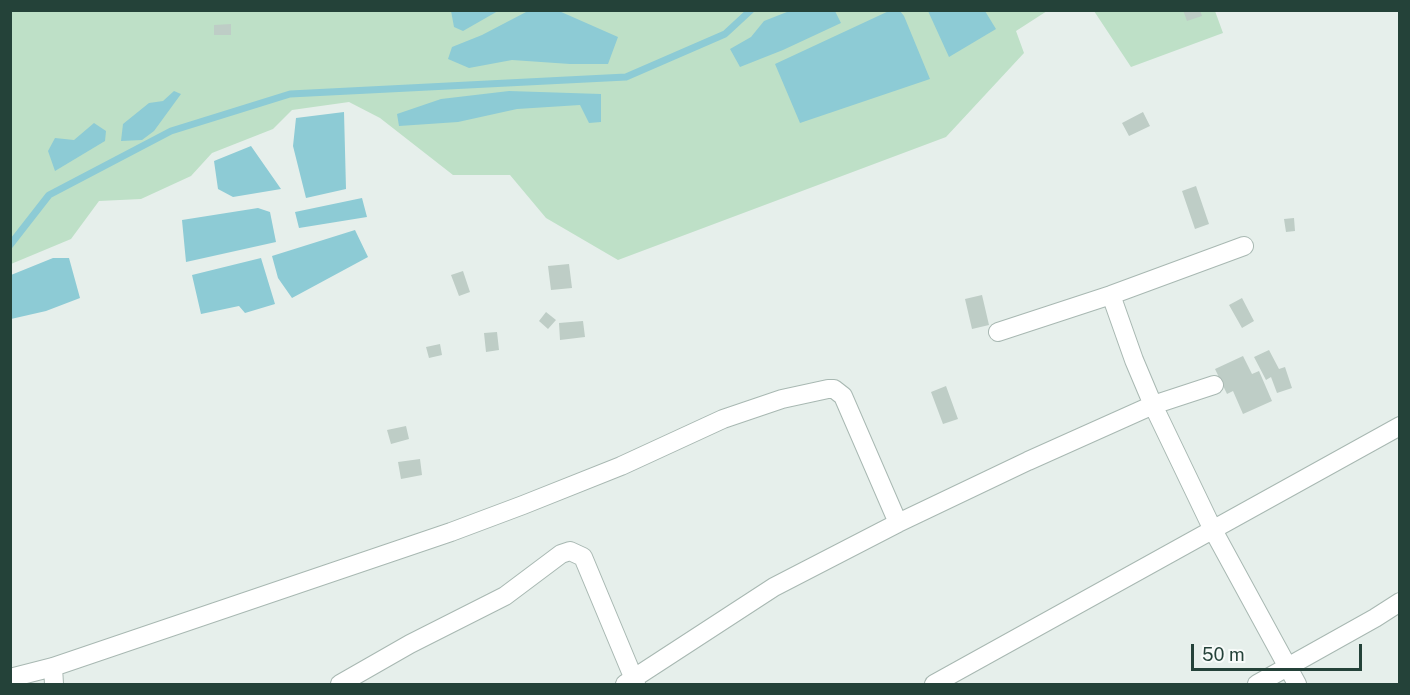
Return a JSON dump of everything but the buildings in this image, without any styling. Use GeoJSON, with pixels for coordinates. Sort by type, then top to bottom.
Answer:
{"type":"FeatureCollection","features":[{"type":"Feature","properties":{"kind":"street"},"geometry":{"type":"LineString","coordinates":[[998,332],[1111,295],[1244,246]]}},
{"type":"Feature","properties":{"kind":"street"},"geometry":{"type":"LineString","coordinates":[[1111,295],[1153,405],[1213,530],[1297,684]]}},
{"type":"Feature","properties":{"kind":"street"},"geometry":{"type":"LineString","coordinates":[[340,684],[410,644],[505,596],[561,554],[570,551],[583,557],[632,683],[774,587],[898,523],[1153,405],[1214,385]]}},
{"type":"Feature","properties":{"kind":"street"},"geometry":{"type":"LineString","coordinates":[[10,678],[54,675],[523,505],[621,466],[723,419],[782,399],[828,389],[834,389],[843,396],[898,523]]}},
{"type":"Feature","properties":{"kind":"street"},"geometry":{"type":"LineString","coordinates":[[934,684],[1400,426]]}},
{"type":"Feature","properties":{"kind":"street"},"geometry":{"type":"LineString","coordinates":[[1257,684],[1400,602]]}},
{"type":"Feature","properties":{"kind":"green space"},"geometry":{"type":"Polygon","coordinates":[[[11,11],[1047,11],[1016,31],[1024,53],[946,137],[618,260],[546,218],[510,175],[453,175],[380,118],[349,102],[292,110],[273,129],[212,153],[191,176],[141,199],[99,201],[71,239],[11,264],[11,11]]]}},
{"type":"Feature","properties":{"kind":"green space"},"geometry":{"type":"Polygon","coordinates":[[[1094,11],[1215,11],[1223,33],[1131,67],[1094,11]]]}},
{"type":"Feature","properties":{"kind":"water"},"geometry":{"type":"Polygon","coordinates":[[[451,10],[498,11],[463,31],[454,27],[451,10]]]}},
{"type":"Feature","properties":{"kind":"water"},"geometry":{"type":"Polygon","coordinates":[[[792,10],[835,11],[841,23],[740,67],[730,49],[751,37],[764,21],[792,10]]]}},
{"type":"Feature","properties":{"kind":"water"},"geometry":{"type":"Polygon","coordinates":[[[891,10],[900,11],[904,16],[930,79],[800,123],[775,64],[891,10]]]}},
{"type":"Feature","properties":{"kind":"water"},"geometry":{"type":"Polygon","coordinates":[[[528,11],[559,11],[618,37],[608,64],[512,60],[469,68],[448,59],[452,47],[482,35],[528,11]]]}},
{"type":"Feature","properties":{"kind":"water"},"geometry":{"type":"Polygon","coordinates":[[[928,11],[985,11],[996,29],[949,57],[928,11]]]}},
{"type":"Feature","properties":{"kind":"water"},"geometry":{"type":"Polygon","coordinates":[[[174,91],[181,94],[154,131],[142,140],[121,141],[123,124],[149,103],[163,101],[174,91]]]}},
{"type":"Feature","properties":{"kind":"water"},"geometry":{"type":"Polygon","coordinates":[[[509,91],[601,94],[601,122],[589,123],[580,105],[517,109],[458,122],[399,126],[397,114],[441,99],[509,91]]]}},
{"type":"Feature","properties":{"kind":"water"},"geometry":{"type":"Polygon","coordinates":[[[344,112],[346,189],[306,198],[293,146],[296,118],[344,112]]]}},
{"type":"Feature","properties":{"kind":"water"},"geometry":{"type":"Polygon","coordinates":[[[94,123],[106,131],[105,141],[55,171],[48,151],[55,138],[74,140],[94,123]]]}},
{"type":"Feature","properties":{"kind":"water"},"geometry":{"type":"Polygon","coordinates":[[[251,146],[281,189],[233,197],[218,189],[214,161],[251,146]]]}},
{"type":"Feature","properties":{"kind":"water"},"geometry":{"type":"Polygon","coordinates":[[[362,198],[367,217],[299,228],[295,212],[362,198]]]}},
{"type":"Feature","properties":{"kind":"water"},"geometry":{"type":"Polygon","coordinates":[[[258,208],[270,212],[276,242],[186,262],[182,220],[258,208]]]}},
{"type":"Feature","properties":{"kind":"water"},"geometry":{"type":"Polygon","coordinates":[[[355,230],[368,257],[292,298],[278,278],[272,256],[355,230]]]}},
{"type":"Feature","properties":{"kind":"water"},"geometry":{"type":"Polygon","coordinates":[[[53,258],[69,258],[80,298],[46,311],[11,319],[11,275],[53,258]]]}},
{"type":"Feature","properties":{"kind":"water"},"geometry":{"type":"Polygon","coordinates":[[[261,258],[275,304],[245,313],[239,306],[201,314],[192,275],[261,258]]]}},
{"type":"Feature","properties":{"kind":"waterway"},"geometry":{"type":"LineString","coordinates":[[10,245],[49,195],[171,131],[290,94],[626,77],[725,34],[751,10]]}}]}
